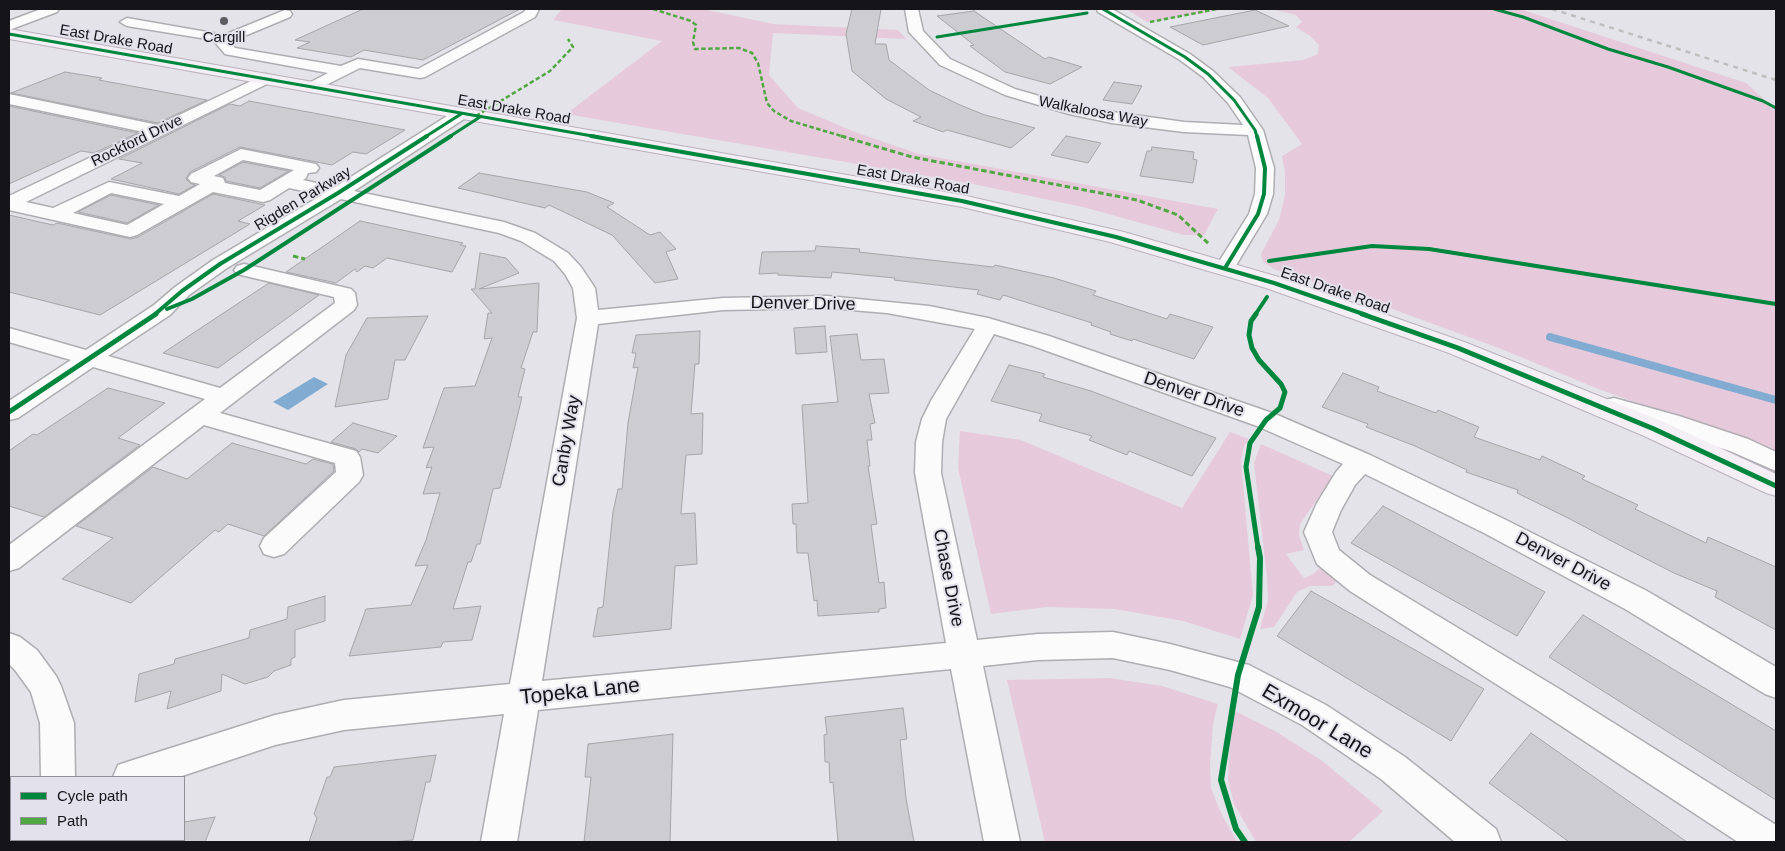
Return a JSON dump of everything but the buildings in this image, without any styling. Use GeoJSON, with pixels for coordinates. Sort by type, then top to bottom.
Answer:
{"type":"FeatureCollection","features":[{"type":"Feature","properties":{"kind":"main road","name":"East Drake Road"},"geometry":{"type":"LineString","coordinates":[[9,34],[962,201],[1072,226],[1225,268],[1384,321],[1458,348],[1654,429],[1776,486]]}},
{"type":"Feature","properties":{"kind":"street"},"geometry":{"type":"LineString","coordinates":[[9,26],[52,9]]}},
{"type":"Feature","properties":{"kind":"street"},"geometry":{"type":"LineString","coordinates":[[312,87],[358,63],[420,74],[530,14],[532,9]]}},
{"type":"Feature","properties":{"kind":"street","name":"Walkaloosa Way"},"geometry":{"type":"LineString","coordinates":[[912,9],[916,32],[945,62],[1010,92],[1074,111],[1130,121],[1184,127],[1255,130]]}},
{"type":"Feature","properties":{"kind":"street"},"geometry":{"type":"LineString","coordinates":[[1103,9],[1185,57],[1208,74],[1234,100],[1255,130],[1265,168],[1264,194],[1258,214],[1225,268]]}},
{"type":"Feature","properties":{"kind":"street"},"geometry":{"type":"LineString","coordinates":[[221,40],[285,14]]}},
{"type":"Feature","properties":{"kind":"street"},"geometry":{"type":"LineString","coordinates":[[127,22],[218,37],[230,51],[343,71]]}},
{"type":"Feature","properties":{"kind":"street","name":"Rockford Drive"},"geometry":{"type":"LineString","coordinates":[[9,203],[266,79]]}},
{"type":"Feature","properties":{"kind":"street"},"geometry":{"type":"LineString","coordinates":[[9,99],[160,130]]}},
{"type":"Feature","properties":{"kind":"street","name":"Rigden Parkway"},"geometry":{"type":"LineString","coordinates":[[162,310],[192,299],[244,270],[348,195],[470,115]]}},
{"type":"Feature","properties":{"kind":"street"},"geometry":{"type":"LineString","coordinates":[[9,203],[130,231],[217,182],[197,178],[241,154],[310,168],[263,196],[211,186]]}},
{"type":"Feature","properties":{"kind":"street","name":"Canby Way"},"geometry":{"type":"LineString","coordinates":[[286,182],[504,228],[541,243],[561,257],[574,271],[584,288],[588,318],[499,842]]}},
{"type":"Feature","properties":{"kind":"street"},"geometry":{"type":"LineString","coordinates":[[56,214],[109,187],[181,202]]}},
{"type":"Feature","properties":{"kind":"street","name":"Rigden Parkway"},"geometry":{"type":"LineString","coordinates":[[9,412],[162,310],[182,291],[220,264],[348,195]]}},
{"type":"Feature","properties":{"kind":"street"},"geometry":{"type":"LineString","coordinates":[[9,560],[346,305],[344,293],[244,270]]}},
{"type":"Feature","properties":{"kind":"street","name":"Denver Drive"},"geometry":{"type":"LineString","coordinates":[[588,318],[723,304],[827,302],[912,310],[988,326],[1041,341],[1266,420],[1361,461],[1496,527],[1627,596],[1776,684]]}},
{"type":"Feature","properties":{"kind":"street","name":"Chase Drive"},"geometry":{"type":"LineString","coordinates":[[988,326],[934,419],[929,442],[928,473],[1002,842]]}},
{"type":"Feature","properties":{"kind":"street"},"geometry":{"type":"LineString","coordinates":[[9,336],[224,397]]}},
{"type":"Feature","properties":{"kind":"street"},"geometry":{"type":"LineString","coordinates":[[1573,394],[1670,422],[1738,445],[1776,462]]}},
{"type":"Feature","properties":{"kind":"street"},"geometry":{"type":"LineString","coordinates":[[200,416],[347,457],[350,475],[274,546]]}},
{"type":"Feature","properties":{"kind":"street"},"geometry":{"type":"LineString","coordinates":[[1361,461],[1345,479],[1327,510],[1318,532],[1327,556],[1360,583],[1549,700],[1769,842]]}},
{"type":"Feature","properties":{"kind":"street","name":"Exmoor Lane"},"geometry":{"type":"LineString","coordinates":[[1038,647],[1113,645],[1170,657],[1238,676],[1314,715],[1393,768],[1483,842]]}},
{"type":"Feature","properties":{"kind":"street"},"geometry":{"type":"LineString","coordinates":[[9,646],[26,660],[45,686],[57,723],[58,776]]}},
{"type":"Feature","properties":{"kind":"street","name":"Topeka Lane"},"geometry":{"type":"LineString","coordinates":[[133,776],[274,730],[344,715],[1038,647]]}},
{"type":"Feature","properties":{"kind":"shaded area"},"geometry":{"type":"Polygon","coordinates":[[[562,9],[703,9],[773,24],[898,30],[906,39],[773,33],[769,75],[798,108],[855,132],[919,154],[1218,209],[1204,235],[1184,235],[1083,207],[968,183],[566,114],[662,41],[553,20],[562,9]]]}},
{"type":"Feature","properties":{"kind":"shaded area"},"geometry":{"type":"Polygon","coordinates":[[[1126,9],[1227,9],[1147,22],[1126,9]]]}},
{"type":"Feature","properties":{"kind":"shaded area"},"geometry":{"type":"Polygon","coordinates":[[[1272,9],[1520,9],[1746,83],[1776,110],[1776,458],[1732,438],[1596,388],[1499,348],[1362,298],[1276,270],[1263,262],[1261,254],[1279,220],[1285,195],[1285,172],[1282,156],[1302,144],[1268,98],[1228,67],[1303,60],[1318,54],[1319,45],[1310,36],[1296,27],[1302,22],[1296,15],[1272,9]]]}},
{"type":"Feature","properties":{"kind":"shaded area"},"geometry":{"type":"Polygon","coordinates":[[[960,431],[1021,440],[1182,508],[1230,432],[1249,439],[1244,446],[1241,461],[1253,595],[1240,639],[1183,621],[1115,609],[1047,607],[991,614],[958,468],[960,431]]]}},
{"type":"Feature","properties":{"kind":"shaded area"},"geometry":{"type":"Polygon","coordinates":[[[1261,444],[1333,476],[1300,524],[1299,535],[1304,550],[1286,554],[1304,578],[1312,575],[1320,568],[1336,580],[1335,584],[1331,586],[1310,586],[1297,592],[1274,627],[1260,629],[1268,600],[1254,463],[1261,444]]]}},
{"type":"Feature","properties":{"kind":"shaded area"},"geometry":{"type":"Polygon","coordinates":[[[1110,678],[1162,686],[1218,704],[1213,723],[1210,765],[1211,788],[1220,811],[1237,842],[1045,842],[1007,680],[1110,678]]]}},
{"type":"Feature","properties":{"kind":"shaded area"},"geometry":{"type":"Polygon","coordinates":[[[1235,711],[1275,731],[1321,760],[1383,811],[1349,842],[1256,842],[1234,804],[1228,779],[1231,732],[1235,711]]]}},
{"type":"Feature","properties":{"kind":"water"},"geometry":{"type":"Polygon","coordinates":[[[314,377],[328,384],[288,410],[273,402],[314,377]]]}},
{"type":"Feature","properties":{"kind":"waterway"},"geometry":{"type":"LineString","coordinates":[[1550,337],[1776,400]]}},
{"type":"Feature","properties":{"kind":"railway"},"geometry":{"type":"LineString","coordinates":[[1552,9],[1776,80]]}},
{"type":"Feature","properties":{"kind":"marked path"},"geometry":{"type":"LineString","coordinates":[[653,9],[691,21],[696,25],[693,42],[695,49],[739,48],[752,53],[758,63],[767,103],[774,111],[791,121],[912,157],[1137,200],[1178,215],[1210,245]]}},
{"type":"Feature","properties":{"kind":"marked path"},"geometry":{"type":"LineString","coordinates":[[1150,22],[1217,9]]}},
{"type":"Feature","properties":{"kind":"marked path"},"geometry":{"type":"LineString","coordinates":[[476,116],[550,71],[573,47],[568,39]]}},
{"type":"Feature","properties":{"kind":"marked path"},"geometry":{"type":"LineString","coordinates":[[293,256],[305,259]]}},
{"type":"Feature","properties":{"kind":"cycle path"},"geometry":{"type":"LineString","coordinates":[[1103,9],[1185,57],[1208,74],[1234,100],[1255,130],[1265,168],[1264,194],[1258,214],[1225,268]]}},
{"type":"Feature","properties":{"kind":"cycle path"},"geometry":{"type":"LineString","coordinates":[[1494,9],[1523,17],[1608,49],[1668,67],[1763,101],[1776,108]]}},
{"type":"Feature","properties":{"kind":"cycle path"},"geometry":{"type":"LineString","coordinates":[[937,37],[1087,13]]}},
{"type":"Feature","properties":{"kind":"cycle path"},"geometry":{"type":"LineString","coordinates":[[9,34],[962,201],[1116,237],[1274,283],[1458,348],[1654,429],[1776,486]]}},
{"type":"Feature","properties":{"kind":"cycle path"},"geometry":{"type":"LineString","coordinates":[[9,412],[162,310],[182,291],[220,264],[338,193],[461,114]]}},
{"type":"Feature","properties":{"kind":"cycle path"},"geometry":{"type":"LineString","coordinates":[[167,309],[192,299],[244,270],[480,117]]}},
{"type":"Feature","properties":{"kind":"cycle path"},"geometry":{"type":"LineString","coordinates":[[1269,261],[1372,246],[1429,249],[1776,304]]}},
{"type":"Feature","properties":{"kind":"cycle path"},"geometry":{"type":"LineString","coordinates":[[1245,842],[1236,829],[1221,780],[1238,675],[1259,607],[1260,558],[1246,467],[1250,443],[1266,420],[1280,408],[1285,392],[1281,384],[1259,360],[1252,348],[1249,335],[1251,321],[1267,297]]}},
{"type":"Feature","properties":{"kind":"place","name":"Cargill"},"geometry":{"type":"Point","coordinates":[224,21]}}]}
